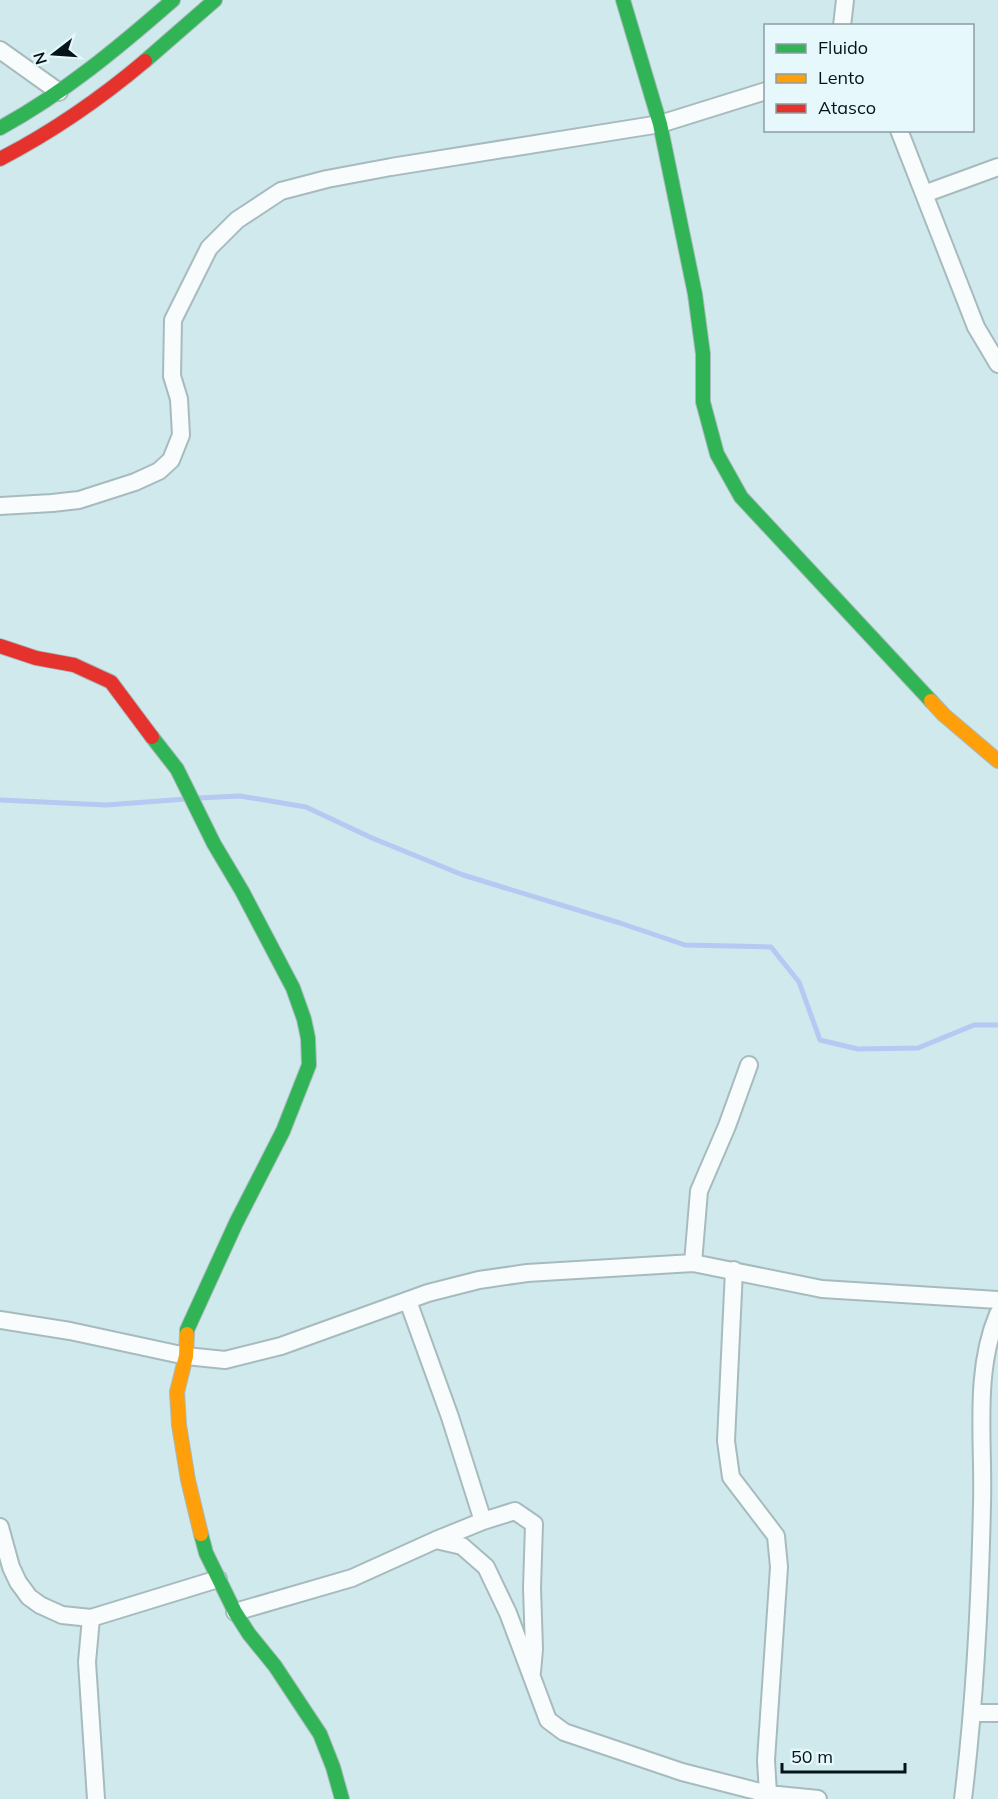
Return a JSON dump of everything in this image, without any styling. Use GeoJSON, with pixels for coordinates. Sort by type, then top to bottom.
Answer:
{"type":"FeatureCollection","features":[{"type":"Feature","properties":{"kind":"street"},"geometry":{"type":"LineString","coordinates":[[0,128],[59,92],[120,46],[173,0]]}},
{"type":"Feature","properties":{"kind":"street"},"geometry":{"type":"LineString","coordinates":[[0,159],[34,142],[106,93],[215,0]]}},
{"type":"Feature","properties":{"kind":"street"},"geometry":{"type":"LineString","coordinates":[[623,0],[660,124],[695,294],[703,354],[703,402],[717,454],[741,497],[944,715],[997,759]]}},
{"type":"Feature","properties":{"kind":"street"},"geometry":{"type":"LineString","coordinates":[[842,24],[845,0]]}},
{"type":"Feature","properties":{"kind":"street"},"geometry":{"type":"LineString","coordinates":[[0,50],[59,92]]}},
{"type":"Feature","properties":{"kind":"street"},"geometry":{"type":"LineString","coordinates":[[0,506],[79,500],[135,482],[159,471],[171,459],[181,435],[179,399],[172,376],[173,320],[209,248],[237,220],[281,191],[327,179],[391,167],[660,124],[764,91]]}},
{"type":"Feature","properties":{"kind":"street"},"geometry":{"type":"LineString","coordinates":[[900,132],[976,327],[998,364]]}},
{"type":"Feature","properties":{"kind":"street"},"geometry":{"type":"LineString","coordinates":[[924,194],[998,167]]}},
{"type":"Feature","properties":{"kind":"street"},"geometry":{"type":"LineString","coordinates":[[0,646],[36,658],[74,665],[111,682],[177,769],[293,988],[308,1038],[309,1065],[283,1131],[236,1223],[187,1330],[186,1356],[177,1392],[179,1425],[188,1480],[206,1553],[235,1612],[249,1634],[275,1666],[320,1734],[342,1799]]}},
{"type":"Feature","properties":{"kind":"street"},"geometry":{"type":"LineString","coordinates":[[693,1263],[699,1191],[727,1126],[749,1065]]}},
{"type":"Feature","properties":{"kind":"street"},"geometry":{"type":"LineString","coordinates":[[0,1320],[81,1333],[186,1356],[225,1359],[281,1346],[428,1293],[479,1280],[527,1273],[693,1263],[822,1289],[998,1300]]}},
{"type":"Feature","properties":{"kind":"street"},"geometry":{"type":"LineString","coordinates":[[734,1270],[726,1441],[731,1477],[776,1536],[779,1567],[766,1760],[768,1794]]}},
{"type":"Feature","properties":{"kind":"street"},"geometry":{"type":"LineString","coordinates":[[408,1301],[450,1417],[483,1521]]}},
{"type":"Feature","properties":{"kind":"street"},"geometry":{"type":"LineString","coordinates":[[963,1799],[973,1713],[982,1503],[982,1405],[986,1352],[998,1314]]}},
{"type":"Feature","properties":{"kind":"street"},"geometry":{"type":"LineString","coordinates":[[235,1612],[352,1578],[436,1540],[515,1511],[534,1524],[532,1680]]}},
{"type":"Feature","properties":{"kind":"street"},"geometry":{"type":"LineString","coordinates":[[0,1527],[11,1567],[18,1582],[29,1597],[62,1615],[91,1618],[218,1579]]}},
{"type":"Feature","properties":{"kind":"street"},"geometry":{"type":"LineString","coordinates":[[436,1540],[462,1546],[486,1567],[508,1613],[548,1720],[564,1732],[681,1772],[768,1794],[818,1799]]}},
{"type":"Feature","properties":{"kind":"street"},"geometry":{"type":"LineString","coordinates":[[91,1618],[87,1662],[96,1799]]}},
{"type":"Feature","properties":{"kind":"street"},"geometry":{"type":"LineString","coordinates":[[973,1713],[998,1713]]}},
{"type":"Feature","properties":{"kind":"waterway"},"geometry":{"type":"LineString","coordinates":[[198,798],[240,796],[306,807],[372,838],[463,875],[685,945],[771,947],[799,982],[820,1040],[858,1049],[918,1048],[974,1025],[998,1025]]}},
{"type":"Feature","properties":{"kind":"waterway"},"geometry":{"type":"LineString","coordinates":[[0,800],[106,805],[186,799]]}},
{"type":"Feature","properties":{"kind":"traffic: fast"},"geometry":{"type":"LineString","coordinates":[[0,128],[46,100],[90,69],[173,0]]}},
{"type":"Feature","properties":{"kind":"traffic: fast"},"geometry":{"type":"LineString","coordinates":[[145,61],[215,0]]}},
{"type":"Feature","properties":{"kind":"traffic: fast"},"geometry":{"type":"LineString","coordinates":[[623,0],[660,124],[695,294],[703,354],[703,402],[717,454],[741,497],[931,701]]}},
{"type":"Feature","properties":{"kind":"traffic: fast"},"geometry":{"type":"LineString","coordinates":[[152,737],[177,769],[214,844],[242,891],[293,988],[308,1038],[309,1065],[283,1131],[236,1223],[187,1334]]}},
{"type":"Feature","properties":{"kind":"traffic: fast"},"geometry":{"type":"LineString","coordinates":[[201,1534],[206,1553],[235,1612],[249,1634],[275,1666],[320,1734],[342,1799]]}},
{"type":"Feature","properties":{"kind":"traffic: slow"},"geometry":{"type":"LineString","coordinates":[[931,701],[998,761]]}},
{"type":"Feature","properties":{"kind":"traffic: slow"},"geometry":{"type":"LineString","coordinates":[[187,1334],[186,1356],[177,1392],[179,1425],[188,1480],[201,1534]]}},
{"type":"Feature","properties":{"kind":"traffic: jam"},"geometry":{"type":"LineString","coordinates":[[0,159],[75,114],[145,61]]}},
{"type":"Feature","properties":{"kind":"traffic: jam"},"geometry":{"type":"LineString","coordinates":[[0,646],[36,658],[74,665],[111,682],[152,737]]}}]}
